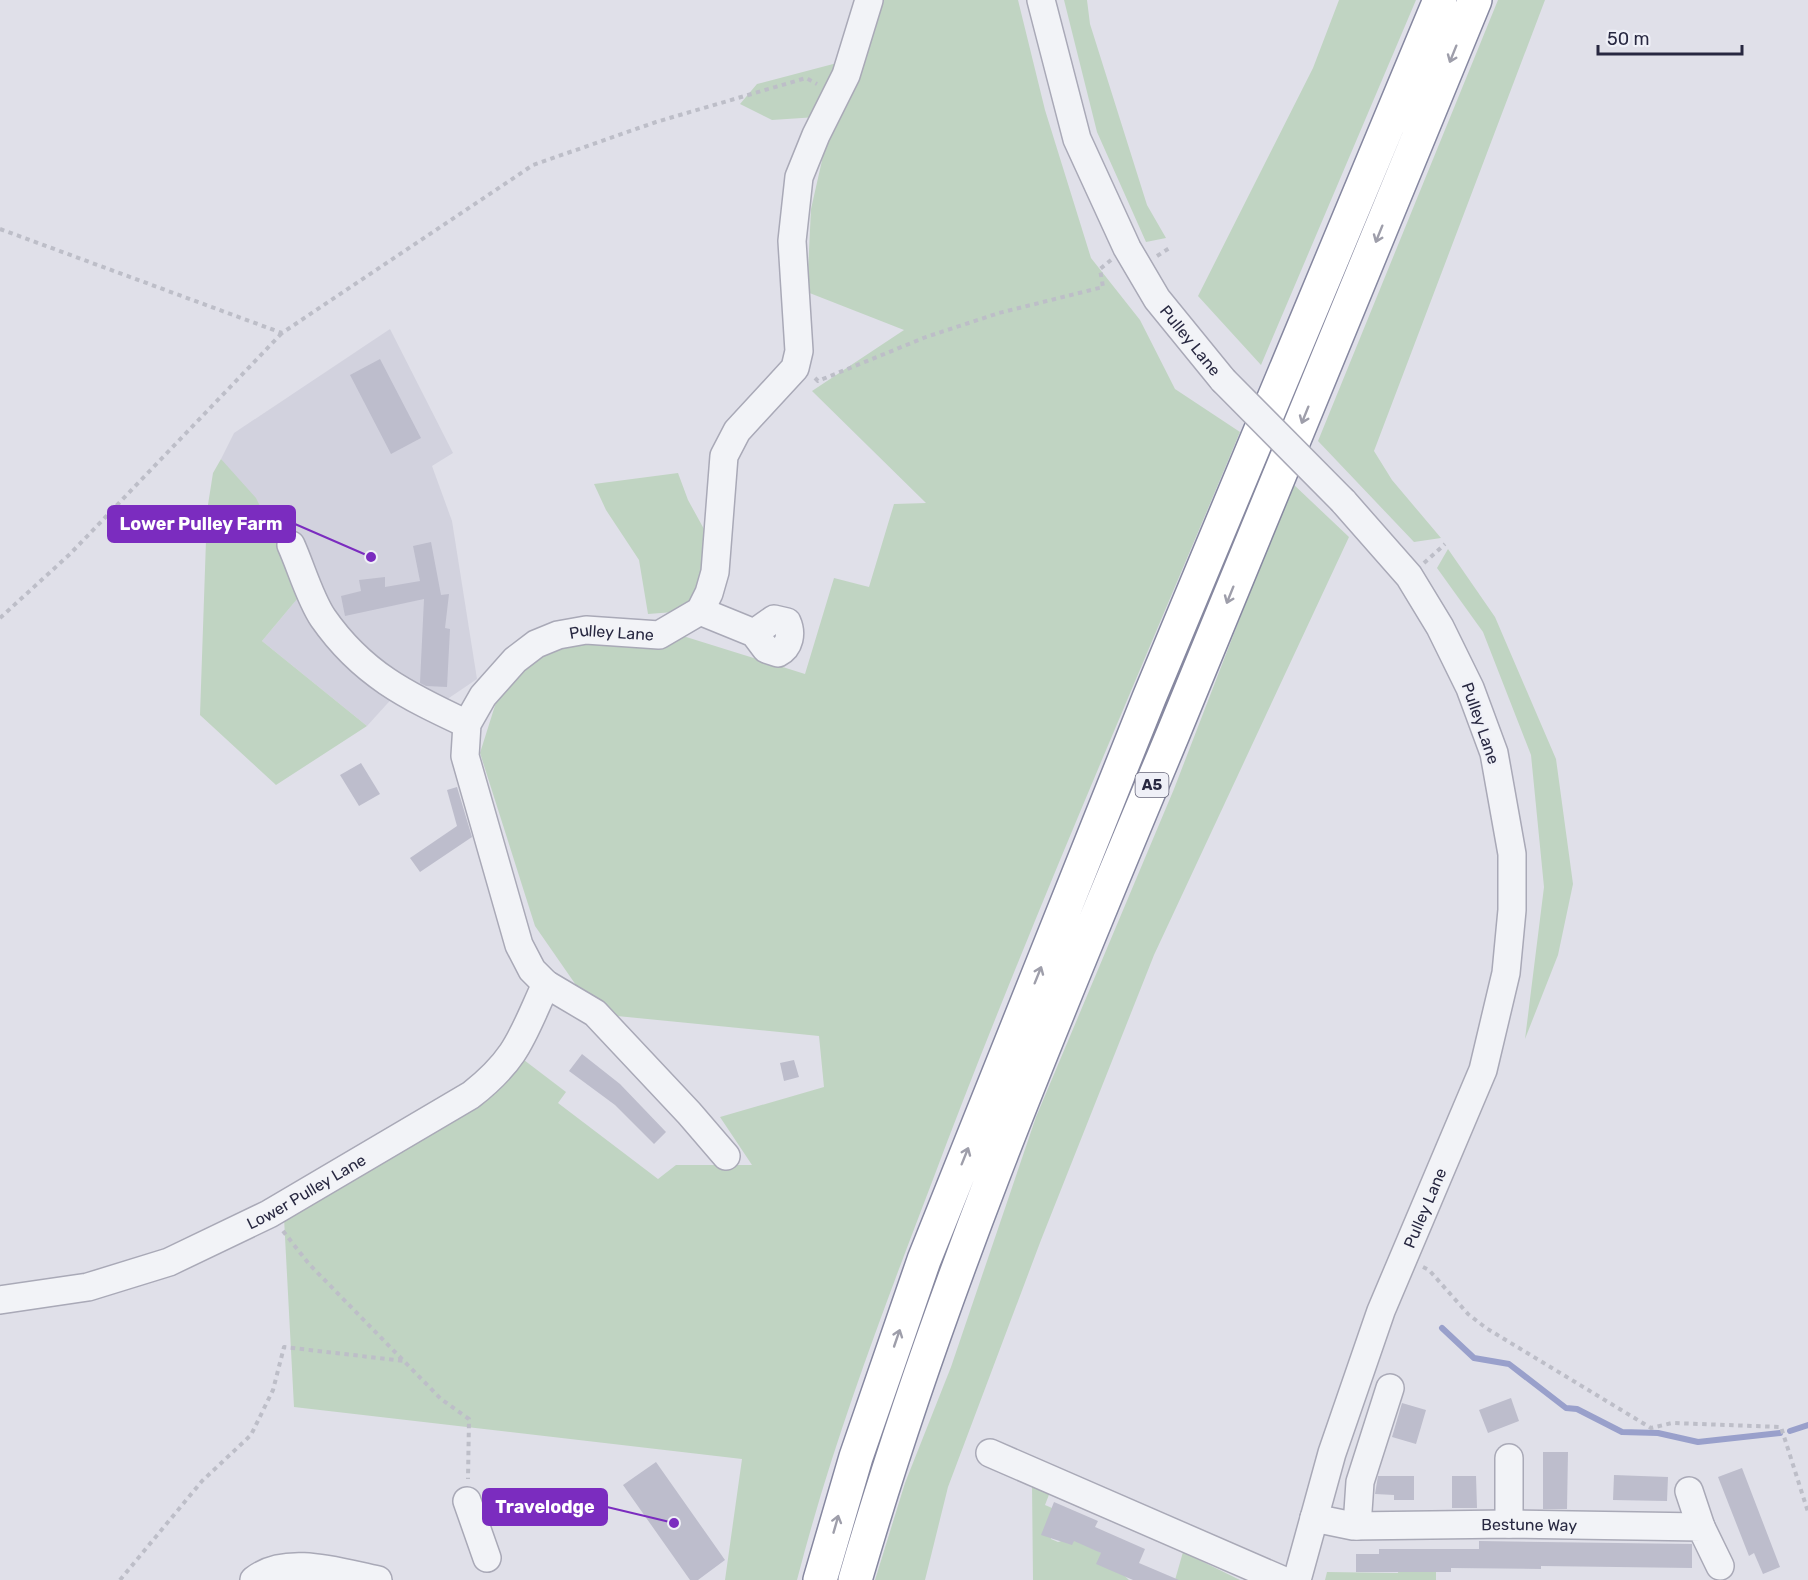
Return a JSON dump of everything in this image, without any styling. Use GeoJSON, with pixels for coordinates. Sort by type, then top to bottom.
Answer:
{"type":"FeatureCollection","features":[{"type":"Feature","properties":{"kind":"highway","name":"A5"},"geometry":{"type":"LineString","coordinates":[[820,1580],[856,1457],[924,1260],[1149,698],[1440,0]]}},
{"type":"Feature","properties":{"kind":"highway","name":"A5"},"geometry":{"type":"LineString","coordinates":[[855,1580],[885,1478],[947,1294],[1058,1010],[1475,0]]}},
{"type":"Feature","properties":{"kind":"street"},"geometry":{"type":"LineString","coordinates":[[754,633],[700,611],[709,593],[715,572],[724,456],[737,431],[805,373],[799,351],[792,241],[799,177],[816,135],[846,75],[869,0]]}},
{"type":"Feature","properties":{"kind":"street","name":"Pulley Lane"},"geometry":{"type":"LineString","coordinates":[[1041,0],[1077,139],[1127,248],[1157,299],[1223,380],[1343,501],[1409,576],[1440,627],[1470,688],[1494,753],[1512,854],[1512,910],[1506,973],[1483,1070],[1381,1311],[1351,1398],[1297,1580]]}},
{"type":"Feature","properties":{"kind":"street"},"geometry":{"type":"LineString","coordinates":[[291,545],[322,616],[354,655],[402,693],[467,723]]}},
{"type":"Feature","properties":{"kind":"street","name":"Pulley Lane"},"geometry":{"type":"LineString","coordinates":[[700,611],[659,634],[586,630],[558,635],[536,644],[515,660],[483,696],[467,723],[465,756],[519,945],[532,970],[546,984],[595,1013],[690,1113],[726,1156]]}},
{"type":"Feature","properties":{"kind":"street","name":"Lower Pulley Lane"},"geometry":{"type":"LineString","coordinates":[[0,1300],[88,1287],[168,1262],[269,1214],[471,1095],[498,1074],[519,1047],[546,984]]}},
{"type":"Feature","properties":{"kind":"street"},"geometry":{"type":"LineString","coordinates":[[1357,1526],[1360,1482],[1390,1388]]}},
{"type":"Feature","properties":{"kind":"street"},"geometry":{"type":"LineString","coordinates":[[990,1453],[1282,1580]]}},
{"type":"Feature","properties":{"kind":"street"},"geometry":{"type":"LineString","coordinates":[[1509,1458],[1509,1524]]}},
{"type":"Feature","properties":{"kind":"street"},"geometry":{"type":"LineString","coordinates":[[1689,1491],[1701,1527],[1720,1566]]}},
{"type":"Feature","properties":{"kind":"street"},"geometry":{"type":"LineString","coordinates":[[467,1501],[487,1558]]}},
{"type":"Feature","properties":{"kind":"street","name":"Bestune Way"},"geometry":{"type":"LineString","coordinates":[[1314,1518],[1357,1526],[1509,1524],[1701,1527]]}},
{"type":"Feature","properties":{"kind":"street"},"geometry":{"type":"LineString","coordinates":[[254,1580],[265,1571],[292,1567],[378,1580]]}},
{"type":"Feature","properties":{"kind":"path"},"geometry":{"type":"LineString","coordinates":[[0,618],[70,554],[282,333],[533,165],[656,122],[806,78],[836,98]]}},
{"type":"Feature","properties":{"kind":"path"},"geometry":{"type":"LineString","coordinates":[[0,229],[282,333]]}},
{"type":"Feature","properties":{"kind":"path"},"geometry":{"type":"LineString","coordinates":[[805,373],[818,381],[926,337],[999,312],[1103,287],[1100,269],[1127,248]]}},
{"type":"Feature","properties":{"kind":"path"},"geometry":{"type":"LineString","coordinates":[[269,1214],[309,1264],[441,1399],[469,1419],[467,1501]]}},
{"type":"Feature","properties":{"kind":"path"},"geometry":{"type":"LineString","coordinates":[[1403,1257],[1428,1270],[1468,1314],[1485,1328],[1651,1428],[1671,1423],[1781,1427],[1808,1512]]}},
{"type":"Feature","properties":{"kind":"path"},"geometry":{"type":"LineString","coordinates":[[120,1580],[202,1481],[251,1435],[273,1390],[284,1347],[404,1361]]}},
{"type":"Feature","properties":{"kind":"shaded area"},"geometry":{"type":"Polygon","coordinates":[[[390,329],[453,453],[432,466],[452,521],[477,679],[446,700],[396,694],[367,726],[262,641],[303,592],[221,459],[234,433],[390,329]]]}},
{"type":"Feature","properties":{"kind":"green space"},"geometry":{"type":"Polygon","coordinates":[[[884,0],[1018,0],[1045,110],[1091,258],[1140,320],[1175,389],[1240,432],[1044,899],[968,1087],[859,1379],[826,1479],[797,1580],[725,1580],[742,1459],[294,1407],[284,1218],[463,1106],[524,1060],[566,1092],[558,1103],[658,1179],[676,1165],[752,1165],[720,1117],[824,1087],[819,1036],[617,1016],[578,988],[535,926],[480,753],[498,696],[524,666],[550,649],[594,641],[683,636],[805,674],[834,578],[869,587],[894,504],[926,503],[812,391],[904,330],[807,292],[811,209],[823,156],[884,0]]]}},
{"type":"Feature","properties":{"kind":"green space"},"geometry":{"type":"Polygon","coordinates":[[[1064,0],[1087,0],[1090,24],[1147,205],[1166,238],[1146,242],[1097,132],[1064,0]]]}},
{"type":"Feature","properties":{"kind":"green space"},"geometry":{"type":"Polygon","coordinates":[[[1339,0],[1416,0],[1261,365],[1198,296],[1313,68],[1339,0]]]}},
{"type":"Feature","properties":{"kind":"green space"},"geometry":{"type":"Polygon","coordinates":[[[1498,0],[1545,0],[1374,451],[1392,480],[1441,538],[1414,542],[1318,441],[1498,0]]]}},
{"type":"Feature","properties":{"kind":"green space"},"geometry":{"type":"Polygon","coordinates":[[[837,63],[817,117],[772,120],[740,104],[757,84],[837,63]]]}},
{"type":"Feature","properties":{"kind":"green space"},"geometry":{"type":"Polygon","coordinates":[[[221,459],[256,498],[303,592],[262,641],[367,726],[276,785],[200,715],[207,511],[213,473],[221,459]]]}},
{"type":"Feature","properties":{"kind":"green space"},"geometry":{"type":"Polygon","coordinates":[[[678,473],[688,500],[710,540],[694,599],[674,612],[648,614],[639,560],[606,510],[594,484],[678,473]]]}},
{"type":"Feature","properties":{"kind":"green space"},"geometry":{"type":"Polygon","coordinates":[[[1292,483],[1349,537],[1154,955],[1041,1240],[948,1487],[925,1580],[875,1580],[905,1483],[951,1367],[1036,1117],[1174,789],[1292,483]]]}},
{"type":"Feature","properties":{"kind":"green space"},"geometry":{"type":"Polygon","coordinates":[[[1448,549],[1495,617],[1556,759],[1573,884],[1558,955],[1525,1039],[1544,887],[1531,755],[1483,632],[1437,568],[1448,549]]]}},
{"type":"Feature","properties":{"kind":"green space"},"geometry":{"type":"Polygon","coordinates":[[[1032,1484],[1050,1492],[1045,1505],[1052,1508],[1051,1539],[1058,1542],[1075,1537],[1101,1553],[1129,1580],[1033,1580],[1032,1484]]]}},
{"type":"Feature","properties":{"kind":"green space"},"geometry":{"type":"Polygon","coordinates":[[[1183,1552],[1240,1580],[1175,1580],[1183,1552]]]}},
{"type":"Feature","properties":{"kind":"green space"},"geometry":{"type":"Polygon","coordinates":[[[1399,1566],[1436,1571],[1436,1580],[1325,1580],[1327,1572],[1398,1573],[1399,1566]]]}},
{"type":"Feature","properties":{"kind":"building"},"geometry":{"type":"Polygon","coordinates":[[[380,359],[421,438],[391,454],[350,375],[380,359]]]}},
{"type":"Feature","properties":{"kind":"building"},"geometry":{"type":"Polygon","coordinates":[[[431,542],[441,595],[449,594],[445,628],[450,629],[447,687],[426,686],[420,683],[424,599],[345,616],[341,596],[361,591],[359,580],[385,577],[385,587],[420,581],[413,546],[431,542]]]}},
{"type":"Feature","properties":{"kind":"building"},"geometry":{"type":"Polygon","coordinates":[[[361,763],[380,794],[359,806],[340,775],[361,763]]]}},
{"type":"Feature","properties":{"kind":"building"},"geometry":{"type":"Polygon","coordinates":[[[457,787],[472,837],[420,872],[410,858],[457,826],[447,790],[457,787]]]}},
{"type":"Feature","properties":{"kind":"building"},"geometry":{"type":"Polygon","coordinates":[[[582,1054],[620,1084],[666,1132],[654,1144],[615,1105],[569,1071],[582,1054]]]}},
{"type":"Feature","properties":{"kind":"building"},"geometry":{"type":"Polygon","coordinates":[[[794,1060],[799,1077],[784,1081],[780,1063],[794,1060]]]}},
{"type":"Feature","properties":{"kind":"building"},"geometry":{"type":"Polygon","coordinates":[[[1511,1398],[1519,1421],[1488,1433],[1479,1410],[1511,1398]]]}},
{"type":"Feature","properties":{"kind":"building"},"geometry":{"type":"Polygon","coordinates":[[[1402,1403],[1426,1410],[1416,1444],[1392,1437],[1402,1403]]]}},
{"type":"Feature","properties":{"kind":"building"},"geometry":{"type":"Polygon","coordinates":[[[1543,1452],[1568,1452],[1567,1509],[1543,1509],[1543,1452]]]}},
{"type":"Feature","properties":{"kind":"building"},"geometry":{"type":"Polygon","coordinates":[[[656,1462],[725,1560],[698,1580],[690,1580],[623,1485],[656,1462]]]}},
{"type":"Feature","properties":{"kind":"building"},"geometry":{"type":"Polygon","coordinates":[[[1742,1468],[1780,1567],[1763,1574],[1754,1553],[1749,1556],[1718,1477],[1742,1468]]]}},
{"type":"Feature","properties":{"kind":"building"},"geometry":{"type":"Polygon","coordinates":[[[1614,1475],[1668,1477],[1667,1501],[1613,1500],[1614,1475]]]}},
{"type":"Feature","properties":{"kind":"building"},"geometry":{"type":"Polygon","coordinates":[[[1378,1476],[1414,1476],[1414,1500],[1394,1500],[1394,1495],[1375,1494],[1378,1476]]]}},
{"type":"Feature","properties":{"kind":"building"},"geometry":{"type":"Polygon","coordinates":[[[1452,1476],[1476,1476],[1477,1508],[1452,1508],[1452,1476]]]}},
{"type":"Feature","properties":{"kind":"building"},"geometry":{"type":"Polygon","coordinates":[[[1054,1502],[1098,1521],[1095,1527],[1145,1549],[1139,1563],[1179,1580],[1133,1580],[1096,1564],[1101,1553],[1074,1541],[1072,1545],[1041,1535],[1054,1502]]]}},
{"type":"Feature","properties":{"kind":"building"},"geometry":{"type":"Polygon","coordinates":[[[1479,1541],[1692,1544],[1692,1568],[1541,1566],[1541,1569],[1451,1568],[1451,1572],[1356,1572],[1356,1554],[1379,1554],[1379,1549],[1479,1549],[1479,1541]]]}},
{"type":"Feature","properties":{"kind":"waterway"},"geometry":{"type":"LineString","coordinates":[[1442,1328],[1474,1358],[1509,1364],[1566,1408],[1577,1409],[1622,1432],[1658,1433],[1698,1442],[1780,1433]]}},
{"type":"Feature","properties":{"kind":"waterway"},"geometry":{"type":"LineString","coordinates":[[1790,1431],[1808,1425]]}},
{"type":"Feature","properties":{"kind":"place","name":"Lower Pulley Farm"},"geometry":{"type":"Point","coordinates":[371,557]}},
{"type":"Feature","properties":{"kind":"place","name":"Travelodge"},"geometry":{"type":"Point","coordinates":[674,1523]}}]}
